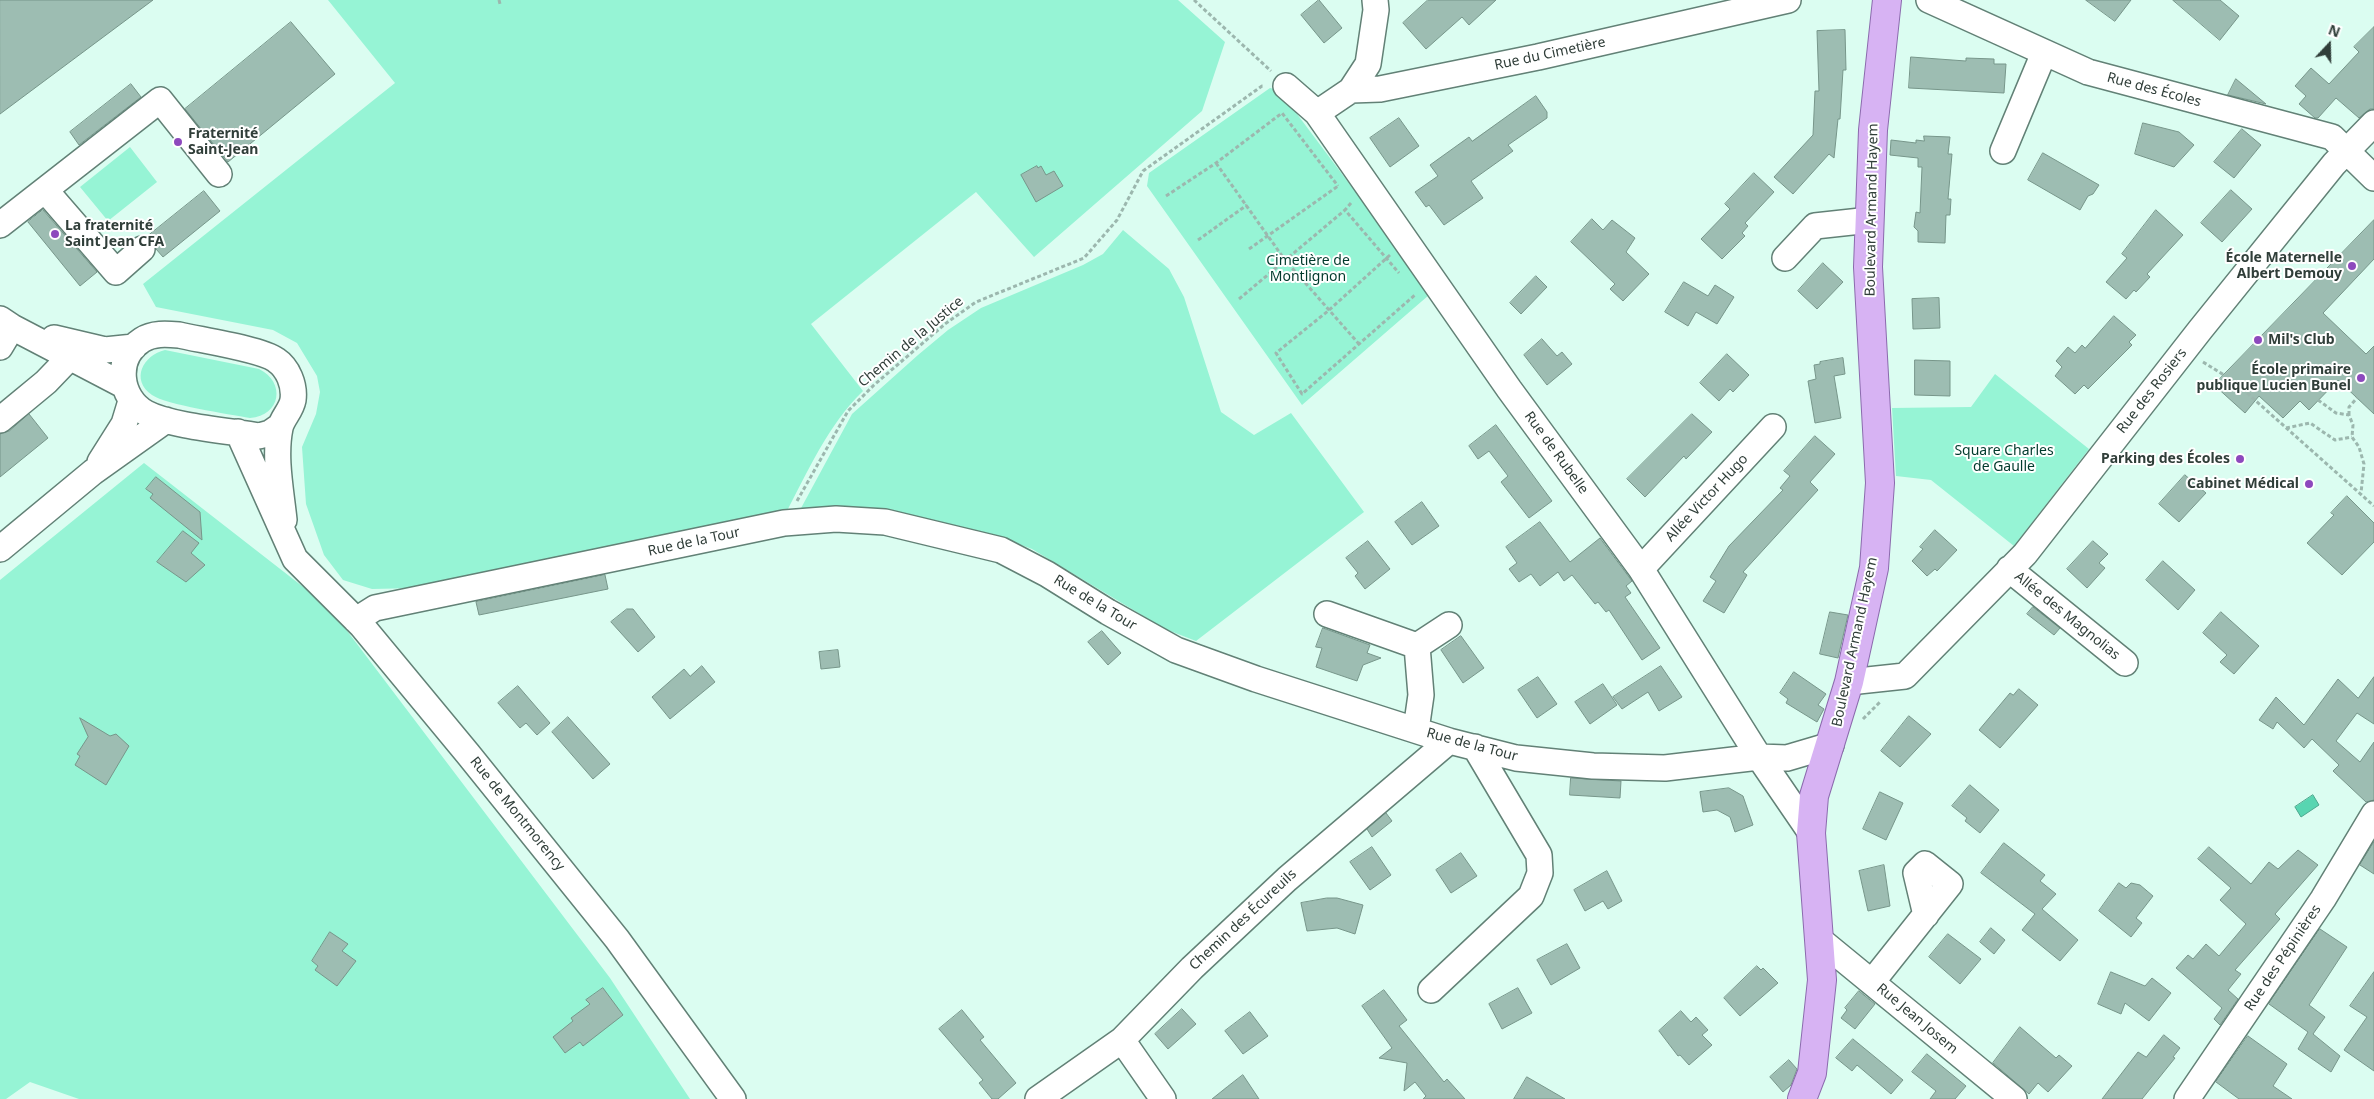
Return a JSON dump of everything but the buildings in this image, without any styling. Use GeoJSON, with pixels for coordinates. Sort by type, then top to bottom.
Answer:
{"type":"FeatureCollection","features":[{"type":"Feature","properties":{"kind":"main road","name":"Boulevard Armand Hayem"},"geometry":{"type":"LineString","coordinates":[[1802,1099],[1812,1073],[1820,1011],[1820,940],[1811,832],[1814,796],[1849,682],[1874,568],[1880,483],[1868,267],[1873,130],[1887,0]]}},
{"type":"Feature","properties":{"kind":"street","name":"Rue du Cimetière"},"geometry":{"type":"LineString","coordinates":[[1351,90],[1380,89],[1538,57],[1788,0]]}},
{"type":"Feature","properties":{"kind":"street","name":"Rue des Écoles"},"geometry":{"type":"LineString","coordinates":[[1929,0],[2088,72],[2332,137],[2374,178]]}},
{"type":"Feature","properties":{"kind":"street"},"geometry":{"type":"LineString","coordinates":[[1317,113],[1351,90],[1368,64],[1376,5]]}},
{"type":"Feature","properties":{"kind":"street"},"geometry":{"type":"LineString","coordinates":[[2003,151],[2044,53]]}},
{"type":"Feature","properties":{"kind":"street","name":"Rue de Rubelle"},"geometry":{"type":"LineString","coordinates":[[1286,86],[1317,113],[1509,389],[1641,569],[1759,758],[1811,832]]}},
{"type":"Feature","properties":{"kind":"street"},"geometry":{"type":"LineString","coordinates":[[0,224],[160,100],[219,174]]}},
{"type":"Feature","properties":{"kind":"street","name":"Rue des Rosiers"},"geometry":{"type":"LineString","coordinates":[[1905,676],[2025,554],[2200,330],[2346,150],[2374,123]]}},
{"type":"Feature","properties":{"kind":"street"},"geometry":{"type":"LineString","coordinates":[[45,190],[116,272],[142,249]]}},
{"type":"Feature","properties":{"kind":"street"},"geometry":{"type":"LineString","coordinates":[[1785,258],[1814,226],[1870,220]]}},
{"type":"Feature","properties":{"kind":"street"},"geometry":{"type":"LineString","coordinates":[[4,331],[105,350],[134,346],[154,335],[179,335],[267,355],[288,373],[292,384],[293,400],[289,414],[280,426],[270,433],[259,436],[166,420],[148,414],[127,393],[70,357],[4,331]]}},
{"type":"Feature","properties":{"kind":"street"},"geometry":{"type":"LineString","coordinates":[[93,472],[124,424],[127,393],[125,362],[134,346]]}},
{"type":"Feature","properties":{"kind":"street"},"geometry":{"type":"LineString","coordinates":[[0,420],[46,382],[70,357]]}},
{"type":"Feature","properties":{"kind":"street"},"geometry":{"type":"LineString","coordinates":[[0,549],[93,472],[166,420]]}},
{"type":"Feature","properties":{"kind":"street","name":"Rue de Montmorency"},"geometry":{"type":"LineString","coordinates":[[280,426],[279,472],[286,542]]}},
{"type":"Feature","properties":{"kind":"street","name":"Allée Victor Hugo"},"geometry":{"type":"LineString","coordinates":[[1641,569],[1773,427]]}},
{"type":"Feature","properties":{"kind":"street","name":"Rue de Montmorency"},"geometry":{"type":"LineString","coordinates":[[238,432],[295,559],[356,620],[468,754],[617,939],[733,1099]]}},
{"type":"Feature","properties":{"kind":"street","name":"Rue de la Tour"},"geometry":{"type":"LineString","coordinates":[[356,620],[375,608],[784,523],[836,519],[885,522],[1001,550],[1047,574],[1108,612],[1176,650],[1256,679],[1416,730],[1516,758],[1593,766],[1665,768],[1759,758],[1787,758],[1831,745]]}},
{"type":"Feature","properties":{"kind":"street","name":"Allée des Magnolias"},"geometry":{"type":"LineString","coordinates":[[2009,569],[2125,663]]}},
{"type":"Feature","properties":{"kind":"street"},"geometry":{"type":"LineString","coordinates":[[1327,614],[1417,646]]}},
{"type":"Feature","properties":{"kind":"street"},"geometry":{"type":"LineString","coordinates":[[1417,646],[1449,625]]}},
{"type":"Feature","properties":{"kind":"street"},"geometry":{"type":"LineString","coordinates":[[1416,730],[1422,695],[1417,646]]}},
{"type":"Feature","properties":{"kind":"street"},"geometry":{"type":"LineString","coordinates":[[1849,682],[1905,676]]}},
{"type":"Feature","properties":{"kind":"street","name":"Chemin des Écureuils"},"geometry":{"type":"LineString","coordinates":[[1038,1099],[1122,1040],[1192,968],[1287,879],[1449,740]]}},
{"type":"Feature","properties":{"kind":"street"},"geometry":{"type":"LineString","coordinates":[[1431,990],[1531,896],[1540,873],[1540,855],[1475,747]]}},
{"type":"Feature","properties":{"kind":"street","name":"Rue des Pépinières"},"geometry":{"type":"LineString","coordinates":[[2187,1099],[2323,899],[2374,814]]}},
{"type":"Feature","properties":{"kind":"street"},"geometry":{"type":"LineString","coordinates":[[1872,982],[1926,915]]}},
{"type":"Feature","properties":{"kind":"street","name":"Rue Jean Josem"},"geometry":{"type":"LineString","coordinates":[[1820,940],[2014,1099]]}},
{"type":"Feature","properties":{"kind":"street"},"geometry":{"type":"LineString","coordinates":[[1122,1040],[1163,1099]]}},
{"type":"Feature","properties":{"kind":"path"},"geometry":{"type":"LineString","coordinates":[[1194,0],[1286,86]]}},
{"type":"Feature","properties":{"kind":"path","name":"Chemin de la Justice"},"geometry":{"type":"LineString","coordinates":[[784,523],[848,411],[874,385],[945,324],[976,302],[1084,258],[1117,220],[1143,171],[1262,86],[1286,86]]}},
{"type":"Feature","properties":{"kind":"path"},"geometry":{"type":"LineString","coordinates":[[1166,196],[1216,163],[1282,113],[1342,192]]}},
{"type":"Feature","properties":{"kind":"path"},"geometry":{"type":"LineString","coordinates":[[1216,163],[1285,260],[1359,344]]}},
{"type":"Feature","properties":{"kind":"path"},"geometry":{"type":"LineString","coordinates":[[1248,249],[1338,186]]}},
{"type":"Feature","properties":{"kind":"path"},"geometry":{"type":"LineString","coordinates":[[1239,299],[1352,204],[1347,198]]}},
{"type":"Feature","properties":{"kind":"path"},"geometry":{"type":"LineString","coordinates":[[1198,240],[1247,205]]}},
{"type":"Feature","properties":{"kind":"path"},"geometry":{"type":"LineString","coordinates":[[1345,210],[1404,280]]}},
{"type":"Feature","properties":{"kind":"path"},"geometry":{"type":"LineString","coordinates":[[1405,240],[1328,311],[1276,353],[1302,394],[1416,294],[1410,287]]}},
{"type":"Feature","properties":{"kind":"path"},"geometry":{"type":"LineString","coordinates":[[2246,393],[2374,506]]}},
{"type":"Feature","properties":{"kind":"path"},"geometry":{"type":"LineString","coordinates":[[2357,398],[2349,407],[2349,415],[2353,425],[2352,437],[2359,447],[2364,464],[2361,494]]}},
{"type":"Feature","properties":{"kind":"path"},"geometry":{"type":"LineString","coordinates":[[2318,400],[2336,413],[2349,415]]}},
{"type":"Feature","properties":{"kind":"path"},"geometry":{"type":"LineString","coordinates":[[2286,428],[2310,423],[2335,440],[2352,437]]}},
{"type":"Feature","properties":{"kind":"path"},"geometry":{"type":"LineString","coordinates":[[1861,721],[1905,676]]}},
{"type":"Feature","properties":{"kind":"green space"},"geometry":{"type":"Polygon","coordinates":[[[328,0],[1178,0],[1225,42],[1202,111],[1034,257],[976,192],[811,324],[863,391],[839,418],[829,433],[786,513],[417,588],[372,589],[343,580],[324,555],[306,504],[302,447],[316,414],[320,392],[317,376],[297,343],[273,330],[156,307],[143,284],[395,83],[328,0]]]}},
{"type":"Feature","properties":{"kind":"green space","name":"Cimetière de Montlignon"},"geometry":{"type":"Polygon","coordinates":[[[1270,88],[1279,90],[1369,210],[1429,295],[1302,405],[1147,186],[1149,173],[1270,88]]]}},
{"type":"Feature","properties":{"kind":"green space"},"geometry":{"type":"Polygon","coordinates":[[[130,147],[157,182],[108,221],[80,187],[130,147]]]}},
{"type":"Feature","properties":{"kind":"green space"},"geometry":{"type":"Polygon","coordinates":[[[1123,230],[1169,269],[1184,297],[1221,412],[1254,435],[1291,413],[1364,512],[1196,641],[1165,629],[1032,549],[997,536],[800,510],[852,414],[918,355],[948,330],[981,308],[1083,265],[1103,254],[1123,230]]]}},
{"type":"Feature","properties":{"kind":"green space"},"geometry":{"type":"Polygon","coordinates":[[[165,350],[259,369],[268,375],[273,382],[276,390],[274,405],[260,416],[250,418],[184,406],[159,399],[145,389],[141,375],[145,362],[157,353],[165,350]]]}},
{"type":"Feature","properties":{"kind":"green space","name":"Square Charles de Gaulle"},"geometry":{"type":"Polygon","coordinates":[[[1995,374],[2089,449],[2014,546],[1931,480],[1896,476],[1892,408],[1971,407],[1995,374]]]}},
{"type":"Feature","properties":{"kind":"green space"},"geometry":{"type":"Polygon","coordinates":[[[144,463],[329,607],[610,978],[690,1099],[79,1099],[30,1082],[6,1099],[0,1099],[0,580],[144,463]]]}},
{"type":"Feature","properties":{"kind":"shaded area"},"geometry":{"type":"Polygon","coordinates":[[[2313,795],[2319,805],[2301,817],[2295,807],[2313,795]]]}},
{"type":"Feature","properties":{"kind":"place","name":"Fraternité Saint-Jean"},"geometry":{"type":"Point","coordinates":[178,142]}},
{"type":"Feature","properties":{"kind":"place","name":"La fraternité Saint Jean CFA"},"geometry":{"type":"Point","coordinates":[55,234]}},
{"type":"Feature","properties":{"kind":"place","name":"École Maternelle Albert Demouy"},"geometry":{"type":"Point","coordinates":[2352,266]}},
{"type":"Feature","properties":{"kind":"place","name":"Mil's Club"},"geometry":{"type":"Point","coordinates":[2258,340]}},
{"type":"Feature","properties":{"kind":"place","name":"École primaire publique Lucien Bunel"},"geometry":{"type":"Point","coordinates":[2361,378]}},
{"type":"Feature","properties":{"kind":"place","name":"Parking des Écoles"},"geometry":{"type":"Point","coordinates":[2240,459]}},
{"type":"Feature","properties":{"kind":"place","name":"Cabinet Médical"},"geometry":{"type":"Point","coordinates":[2309,484]}}]}
